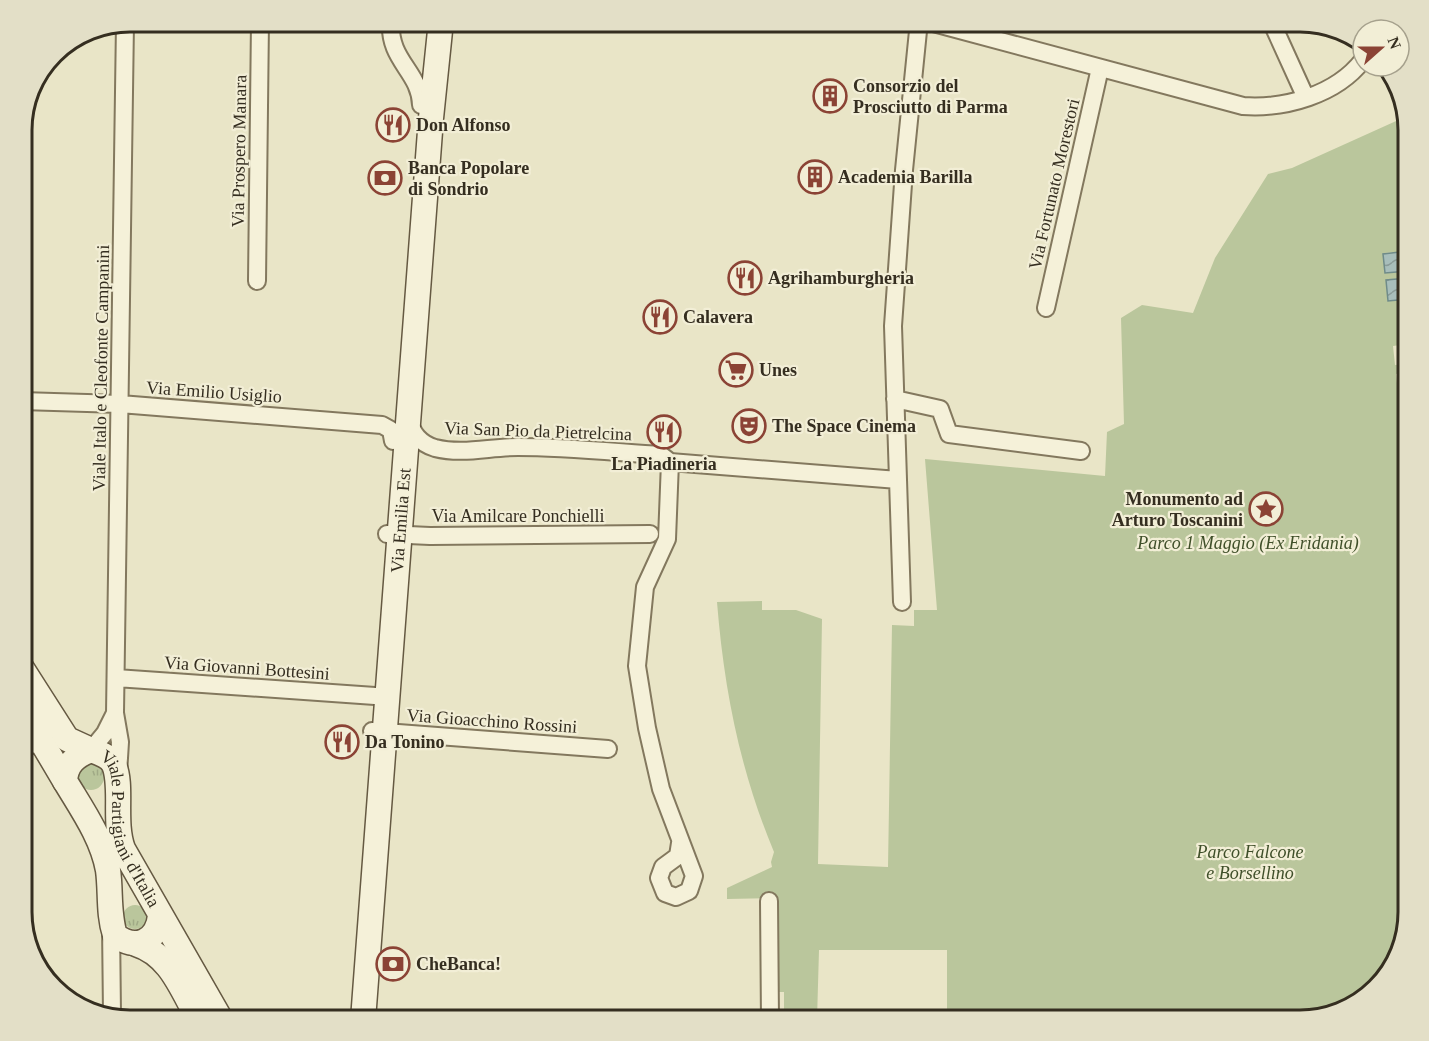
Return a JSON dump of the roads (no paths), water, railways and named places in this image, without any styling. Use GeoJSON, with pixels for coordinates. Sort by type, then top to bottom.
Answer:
{"type":"FeatureCollection","features":[{"type":"Feature","properties":{"kind":"main road","name":"Via Emilia Est"},"geometry":{"type":"LineString","coordinates":[[351,1010],[378,732],[393,534],[393,441],[421,105],[435,32]]}},
{"type":"Feature","properties":{"kind":"main road","name":"Via Emilia Est"},"geometry":{"type":"LineString","coordinates":[[364,1010],[378,732],[375,696],[409,414],[436,32]]}},
{"type":"Feature","properties":{"kind":"main road","name":"Viale Partigiani d'Italia"},"geometry":{"type":"LineString","coordinates":[[32,684],[67,739],[106,756],[114,764],[118,784],[116,810],[119,838],[132,867],[215,1010]]}},
{"type":"Feature","properties":{"kind":"main road","name":"Viale Partigiani d'Italia"},"geometry":{"type":"LineString","coordinates":[[32,747],[65,781],[101,846],[111,893],[111,923]]}},
{"type":"Feature","properties":{"kind":"main road","name":"Viale Partigiani d'Italia"},"geometry":{"type":"LineString","coordinates":[[65,781],[66,770],[74,759],[91,750]]}},
{"type":"Feature","properties":{"kind":"main road","name":"Viale Partigiani d'Italia"},"geometry":{"type":"LineString","coordinates":[[134,944],[148,940],[155,932],[160,916]]}},
{"type":"Feature","properties":{"kind":"main road"},"geometry":{"type":"LineString","coordinates":[[111,923],[115,935],[155,952],[165,961],[193,1010]]}},
{"type":"Feature","properties":{"kind":"street","name":"Viale Italo e Cleofonte Campanini"},"geometry":{"type":"LineString","coordinates":[[118,784],[120,742],[115,713],[125,32]]}},
{"type":"Feature","properties":{"kind":"street","name":"Via Prospero Manara"},"geometry":{"type":"LineString","coordinates":[[257,281],[260,32]]}},
{"type":"Feature","properties":{"kind":"street"},"geometry":{"type":"LineString","coordinates":[[392,32],[393,46],[399,60],[417,84],[421,105]]}},
{"type":"Feature","properties":{"kind":"street"},"geometry":{"type":"LineString","coordinates":[[902,602],[893,347],[896,279],[919,32]]}},
{"type":"Feature","properties":{"kind":"street"},"geometry":{"type":"LineString","coordinates":[[967,32],[1243,106],[1265,107],[1306,98],[1351,73]]}},
{"type":"Feature","properties":{"kind":"street"},"geometry":{"type":"LineString","coordinates":[[1276,32],[1306,98]]}},
{"type":"Feature","properties":{"kind":"street","name":"Via Fortunato Morestori"},"geometry":{"type":"LineString","coordinates":[[1046,308],[1100,68]]}},
{"type":"Feature","properties":{"kind":"street"},"geometry":{"type":"LineString","coordinates":[[896,399],[940,410],[949,434],[1081,452]]}},
{"type":"Feature","properties":{"kind":"street","name":"Via Emilio Usiglio"},"geometry":{"type":"LineString","coordinates":[[32,401],[120,404],[382,424],[391,430],[393,441]]}},
{"type":"Feature","properties":{"kind":"street","name":"Via San Pio da Pietrelcina"},"geometry":{"type":"LineString","coordinates":[[409,414],[414,433],[433,448],[463,452],[517,447],[661,455],[670,462],[898,480]]}},
{"type":"Feature","properties":{"kind":"street"},"geometry":{"type":"LineString","coordinates":[[670,462],[668,539],[645,587],[637,666],[656,767],[680,843]]}},
{"type":"Feature","properties":{"kind":"street","name":"Via Amilcare Ponchielli"},"geometry":{"type":"LineString","coordinates":[[393,534],[650,534]]}},
{"type":"Feature","properties":{"kind":"street","name":"Via Giovanni Bottesini"},"geometry":{"type":"LineString","coordinates":[[116,678],[375,696]]}},
{"type":"Feature","properties":{"kind":"street","name":"Viale Italo e Cleofonte Campanini"},"geometry":{"type":"LineString","coordinates":[[91,750],[105,733],[115,713]]}},
{"type":"Feature","properties":{"kind":"street","name":"Via Gioacchino Rossini"},"geometry":{"type":"LineString","coordinates":[[378,732],[608,749]]}},
{"type":"Feature","properties":{"kind":"street"},"geometry":{"type":"LineString","coordinates":[[769,901],[770,1010]]}},
{"type":"Feature","properties":{"kind":"street"},"geometry":{"type":"LineString","coordinates":[[111,923],[112,1008]]}},
{"type":"Feature","properties":{"kind":"street"},"geometry":{"type":"LineString","coordinates":[[113,969],[134,944]]}},
{"type":"Feature","properties":{"kind":"water"},"geometry":{"type":"Polygon","coordinates":[[[1398,252],[1398,272],[1385,273],[1383,254],[1398,252]]]}},
{"type":"Feature","properties":{"kind":"water"},"geometry":{"type":"Polygon","coordinates":[[[1398,279],[1398,300],[1388,301],[1386,280],[1398,279]]]}},
{"type":"Feature","properties":{"kind":"place","name":"Consorzio del Prosciutto di Parma"},"geometry":{"type":"Point","coordinates":[830,96]}},
{"type":"Feature","properties":{"kind":"place","name":"Don Alfonso"},"geometry":{"type":"Point","coordinates":[393,125]}},
{"type":"Feature","properties":{"kind":"place","name":"Academia Barilla"},"geometry":{"type":"Point","coordinates":[815,177]}},
{"type":"Feature","properties":{"kind":"place","name":"Banca Popolare di Sondrio"},"geometry":{"type":"Point","coordinates":[385,178]}},
{"type":"Feature","properties":{"kind":"place","name":"Agrihamburgheria"},"geometry":{"type":"Point","coordinates":[745,278]}},
{"type":"Feature","properties":{"kind":"place","name":"Calavera"},"geometry":{"type":"Point","coordinates":[660,317]}},
{"type":"Feature","properties":{"kind":"place","name":"Unes"},"geometry":{"type":"Point","coordinates":[736,370]}},
{"type":"Feature","properties":{"kind":"place","name":"The Space Cinema"},"geometry":{"type":"Point","coordinates":[749,426]}},
{"type":"Feature","properties":{"kind":"place","name":"La Piadineria"},"geometry":{"type":"Point","coordinates":[664,432]}},
{"type":"Feature","properties":{"kind":"place","name":"Monumento ad Arturo Toscanini"},"geometry":{"type":"Point","coordinates":[1266,509]}},
{"type":"Feature","properties":{"kind":"place","name":"Da Tonino"},"geometry":{"type":"Point","coordinates":[342,742]}},
{"type":"Feature","properties":{"kind":"place","name":"CheBanca!"},"geometry":{"type":"Point","coordinates":[393,964]}},
{"type":"Feature","properties":{"kind":"park label","name":"Parco 1 Maggio (Ex Eridania)"},"geometry":{"type":"Point","coordinates":[1248,543]}},
{"type":"Feature","properties":{"kind":"park label","name":"Parco Falcone e Borsellino"},"geometry":{"type":"Point","coordinates":[1250,862]}}]}
